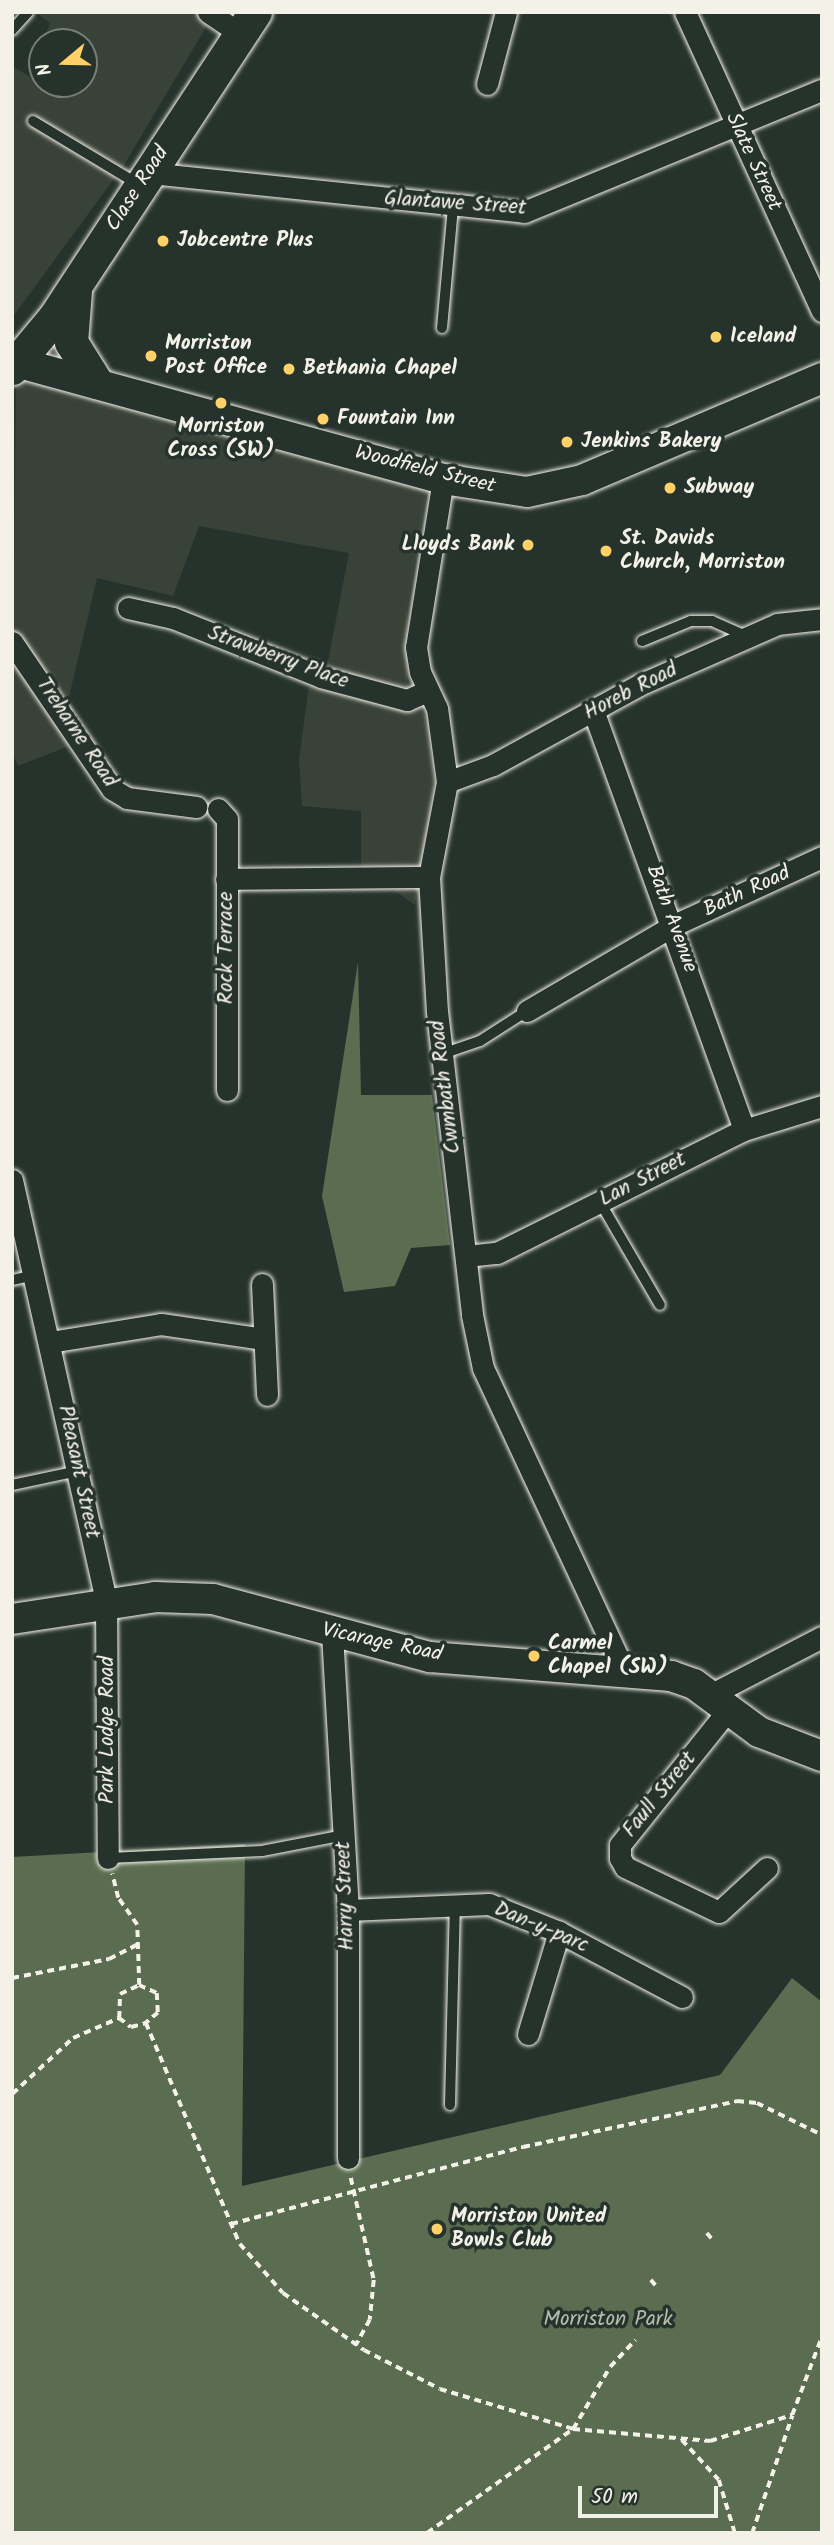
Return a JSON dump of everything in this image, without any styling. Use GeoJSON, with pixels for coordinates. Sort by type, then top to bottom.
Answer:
{"type":"FeatureCollection","features":[{"type":"Feature","properties":{"kind":"main road","name":"Clase Road"},"geometry":{"type":"LineString","coordinates":[[14,364],[77,282],[248,23]]}},
{"type":"Feature","properties":{"kind":"main road"},"geometry":{"type":"LineString","coordinates":[[77,282],[71,342],[96,382]]}},
{"type":"Feature","properties":{"kind":"main road","name":"Woodfield Street"},"geometry":{"type":"LineString","coordinates":[[14,364],[96,382],[443,478],[515,491],[551,489],[822,378]]}},
{"type":"Feature","properties":{"kind":"main road","name":"Vicarage Road"},"geometry":{"type":"LineString","coordinates":[[12,1619],[106,1601],[213,1599],[332,1633],[430,1657],[671,1676],[719,1702],[759,1732],[822,1756]]}},
{"type":"Feature","properties":{"kind":"street"},"geometry":{"type":"LineString","coordinates":[[208,12],[248,23]]}},
{"type":"Feature","properties":{"kind":"street"},"geometry":{"type":"LineString","coordinates":[[487,84],[506,12]]}},
{"type":"Feature","properties":{"kind":"street","name":"Slate Street"},"geometry":{"type":"LineString","coordinates":[[685,12],[822,311]]}},
{"type":"Feature","properties":{"kind":"street","name":"Glantawe Street"},"geometry":{"type":"LineString","coordinates":[[145,179],[524,212],[550,206],[822,90]]}},
{"type":"Feature","properties":{"kind":"street","name":"Cwmbath Road"},"geometry":{"type":"LineString","coordinates":[[443,478],[418,606],[416,647],[427,691],[438,708],[447,782],[429,877],[442,1054],[466,1256],[483,1368],[624,1671]]}},
{"type":"Feature","properties":{"kind":"street","name":"Strawberry Place"},"geometry":{"type":"LineString","coordinates":[[128,608],[173,618],[321,677],[407,700],[427,691]]}},
{"type":"Feature","properties":{"kind":"street","name":"Horeb Road"},"geometry":{"type":"LineString","coordinates":[[447,782],[494,765],[593,710],[747,637],[777,624],[822,619]]}},
{"type":"Feature","properties":{"kind":"street","name":"Treharne Road"},"geometry":{"type":"LineString","coordinates":[[12,642],[111,789],[127,798],[196,807]]}},
{"type":"Feature","properties":{"kind":"street","name":"Bath Avenue"},"geometry":{"type":"LineString","coordinates":[[593,710],[674,925],[744,1130]]}},
{"type":"Feature","properties":{"kind":"street","name":"Rock Terrace"},"geometry":{"type":"LineString","coordinates":[[218,809],[227,819],[227,1090]]}},
{"type":"Feature","properties":{"kind":"street","name":"Bath Road"},"geometry":{"type":"LineString","coordinates":[[527,1011],[674,925],[822,857]]}},
{"type":"Feature","properties":{"kind":"street"},"geometry":{"type":"LineString","coordinates":[[226,879],[429,877]]}},
{"type":"Feature","properties":{"kind":"street","name":"Lan Street"},"geometry":{"type":"LineString","coordinates":[[466,1256],[497,1253],[744,1130],[822,1106]]}},
{"type":"Feature","properties":{"kind":"street"},"geometry":{"type":"LineString","coordinates":[[12,1180],[35,1275]]}},
{"type":"Feature","properties":{"kind":"street","name":"Pleasant Street"},"geometry":{"type":"LineString","coordinates":[[35,1275],[106,1601]]}},
{"type":"Feature","properties":{"kind":"street"},"geometry":{"type":"LineString","coordinates":[[262,1284],[267,1395]]}},
{"type":"Feature","properties":{"kind":"street"},"geometry":{"type":"LineString","coordinates":[[50,1342],[171,1324],[264,1339]]}},
{"type":"Feature","properties":{"kind":"street","name":"Park Lodge Road"},"geometry":{"type":"LineString","coordinates":[[106,1601],[108,1858]]}},
{"type":"Feature","properties":{"kind":"street","name":"Harry Street"},"geometry":{"type":"LineString","coordinates":[[332,1633],[348,1910],[348,2158]]}},
{"type":"Feature","properties":{"kind":"street"},"geometry":{"type":"LineString","coordinates":[[719,1702],[822,1637]]}},
{"type":"Feature","properties":{"kind":"street","name":"Faull Street"},"geometry":{"type":"LineString","coordinates":[[719,1702],[620,1845],[625,1867],[719,1912],[767,1868]]}},
{"type":"Feature","properties":{"kind":"street","name":"Dan-y-parc"},"geometry":{"type":"LineString","coordinates":[[348,1910],[455,1903],[489,1904],[559,1932],[682,1997]]}},
{"type":"Feature","properties":{"kind":"street"},"geometry":{"type":"LineString","coordinates":[[528,2034],[559,1932]]}},
{"type":"Feature","properties":{"kind":"lane"},"geometry":{"type":"LineString","coordinates":[[12,30],[28,12]]}},
{"type":"Feature","properties":{"kind":"lane"},"geometry":{"type":"LineString","coordinates":[[33,121],[145,179]]}},
{"type":"Feature","properties":{"kind":"lane"},"geometry":{"type":"LineString","coordinates":[[442,328],[453,207]]}},
{"type":"Feature","properties":{"kind":"lane"},"geometry":{"type":"LineString","coordinates":[[642,641],[691,621],[712,621],[747,637]]}},
{"type":"Feature","properties":{"kind":"lane"},"geometry":{"type":"LineString","coordinates":[[442,1054],[480,1041],[527,1011]]}},
{"type":"Feature","properties":{"kind":"lane"},"geometry":{"type":"LineString","coordinates":[[600,1202],[660,1306]]}},
{"type":"Feature","properties":{"kind":"lane"},"geometry":{"type":"LineString","coordinates":[[12,1280],[35,1275]]}},
{"type":"Feature","properties":{"kind":"lane"},"geometry":{"type":"LineString","coordinates":[[12,1485],[78,1471]]}},
{"type":"Feature","properties":{"kind":"lane"},"geometry":{"type":"LineString","coordinates":[[108,1858],[262,1851],[344,1835]]}},
{"type":"Feature","properties":{"kind":"lane"},"geometry":{"type":"LineString","coordinates":[[450,2105],[455,1903]]}},
{"type":"Feature","properties":{"kind":"path"},"geometry":{"type":"LineString","coordinates":[[108,1858],[118,1898],[137,1925],[139,1985]]}},
{"type":"Feature","properties":{"kind":"path"},"geometry":{"type":"LineString","coordinates":[[12,1978],[109,1959],[137,1945]]}},
{"type":"Feature","properties":{"kind":"path"},"geometry":{"type":"LineString","coordinates":[[139,1985],[157,1993],[158,2013],[146,2023],[131,2027],[119,2018],[120,1994],[139,1985]]}},
{"type":"Feature","properties":{"kind":"path"},"geometry":{"type":"LineString","coordinates":[[12,2094],[74,2038],[119,2018]]}},
{"type":"Feature","properties":{"kind":"path"},"geometry":{"type":"LineString","coordinates":[[146,2023],[240,2244],[283,2292],[356,2345],[440,2389],[573,2429],[710,2441],[792,2415]]}},
{"type":"Feature","properties":{"kind":"path"},"geometry":{"type":"LineString","coordinates":[[232,2224],[354,2191],[737,2101],[757,2104],[822,2135]]}},
{"type":"Feature","properties":{"kind":"path"},"geometry":{"type":"LineString","coordinates":[[354,2191],[374,2280],[370,2320],[356,2345]]}},
{"type":"Feature","properties":{"kind":"path"},"geometry":{"type":"LineString","coordinates":[[707,2233],[712,2239]]}},
{"type":"Feature","properties":{"kind":"path"},"geometry":{"type":"LineString","coordinates":[[651,2280],[657,2287]]}},
{"type":"Feature","properties":{"kind":"path"},"geometry":{"type":"LineString","coordinates":[[752,2533],[822,2336]]}},
{"type":"Feature","properties":{"kind":"path"},"geometry":{"type":"LineString","coordinates":[[427,2533],[573,2429],[610,2367],[635,2340]]}},
{"type":"Feature","properties":{"kind":"path"},"geometry":{"type":"LineString","coordinates":[[682,2440],[719,2480],[735,2533]]}},
{"type":"Feature","properties":{"kind":"shaded area"},"geometry":{"type":"Polygon","coordinates":[[[35,12],[215,12],[124,165],[12,318],[12,66],[28,76],[28,98],[98,98],[98,28],[48,28],[50,23],[35,12]]]}},
{"type":"Feature","properties":{"kind":"shaded area"},"geometry":{"type":"Polygon","coordinates":[[[16,374],[427,488],[407,608],[407,682],[425,717],[434,782],[415,905],[391,888],[361,890],[361,811],[302,806],[299,759],[313,656],[328,661],[349,553],[199,526],[173,596],[97,578],[68,701],[86,732],[74,744],[18,766],[12,752],[16,374]]]}},
{"type":"Feature","properties":{"kind":"green space"},"geometry":{"type":"Polygon","coordinates":[[[358,962],[361,1095],[432,1095],[450,1245],[411,1248],[395,1286],[344,1292],[322,1196],[358,962]]]}},
{"type":"Feature","properties":{"kind":"green space","name":"Morriston Park"},"geometry":{"type":"Polygon","coordinates":[[[245,1844],[242,2186],[720,2075],[792,1978],[822,2002],[822,2533],[12,2533],[12,1857],[245,1844]]]}},
{"type":"Feature","properties":{"kind":"place","name":"Jobcentre Plus"},"geometry":{"type":"Point","coordinates":[163,241]}},
{"type":"Feature","properties":{"kind":"place","name":"Iceland"},"geometry":{"type":"Point","coordinates":[716,337]}},
{"type":"Feature","properties":{"kind":"place","name":"Morriston Post Office"},"geometry":{"type":"Point","coordinates":[151,356]}},
{"type":"Feature","properties":{"kind":"place","name":"Bethania Chapel"},"geometry":{"type":"Point","coordinates":[289,369]}},
{"type":"Feature","properties":{"kind":"place","name":"Morriston Cross (SW)"},"geometry":{"type":"Point","coordinates":[221,403]}},
{"type":"Feature","properties":{"kind":"place","name":"Fountain Inn"},"geometry":{"type":"Point","coordinates":[323,419]}},
{"type":"Feature","properties":{"kind":"place","name":"Jenkins Bakery"},"geometry":{"type":"Point","coordinates":[567,442]}},
{"type":"Feature","properties":{"kind":"place","name":"Subway"},"geometry":{"type":"Point","coordinates":[670,488]}},
{"type":"Feature","properties":{"kind":"place","name":"Lloyds Bank"},"geometry":{"type":"Point","coordinates":[528,545]}},
{"type":"Feature","properties":{"kind":"place","name":"St. Davids Church, Morriston"},"geometry":{"type":"Point","coordinates":[606,551]}},
{"type":"Feature","properties":{"kind":"place","name":"Carmel Chapel (SW)"},"geometry":{"type":"Point","coordinates":[534,1656]}},
{"type":"Feature","properties":{"kind":"place","name":"Morriston United Bowls Club"},"geometry":{"type":"Point","coordinates":[437,2229]}}]}
